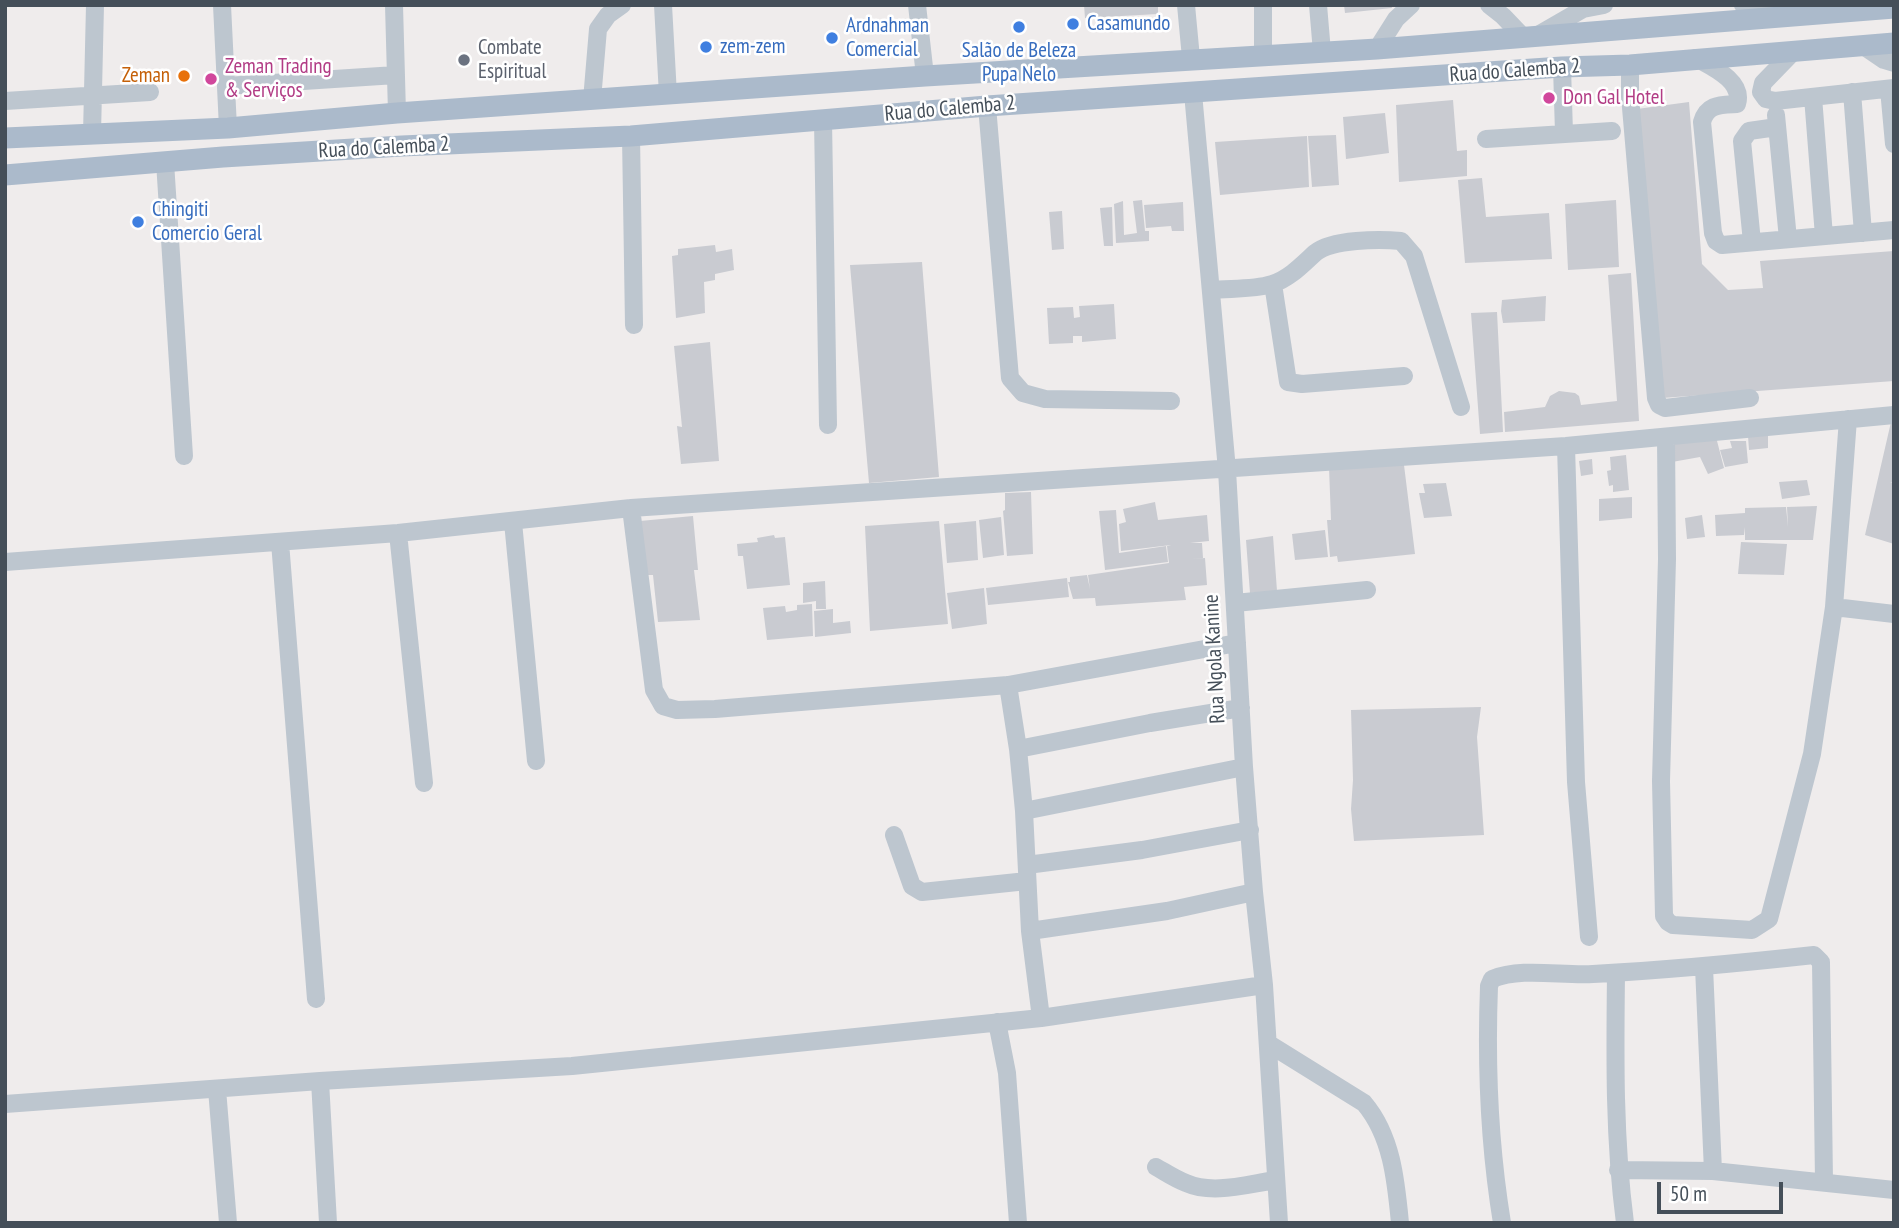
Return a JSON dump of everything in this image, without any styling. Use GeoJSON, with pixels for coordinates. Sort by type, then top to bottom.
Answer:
{"type":"FeatureCollection","features":[{"type":"Feature","properties":{"kind":"main road","name":"Rua do Calemba 2"},"geometry":{"type":"LineString","coordinates":[[5,138],[228,128],[397,113],[925,76],[1191,58],[1377,49],[1894,8]]}},
{"type":"Feature","properties":{"kind":"main road","name":"Rua do Calemba 2"},"geometry":{"type":"LineString","coordinates":[[5,175],[402,146],[631,136],[987,106],[1562,67],[1630,65],[1894,43]]}},
{"type":"Feature","properties":{"kind":"street"},"geometry":{"type":"LineString","coordinates":[[92,134],[95,5]]}},
{"type":"Feature","properties":{"kind":"street"},"geometry":{"type":"LineString","coordinates":[[222,5],[228,128]]}},
{"type":"Feature","properties":{"kind":"street"},"geometry":{"type":"LineString","coordinates":[[394,5],[397,113]]}},
{"type":"Feature","properties":{"kind":"street"},"geometry":{"type":"LineString","coordinates":[[592,100],[598,29],[608,15],[622,5]]}},
{"type":"Feature","properties":{"kind":"street"},"geometry":{"type":"LineString","coordinates":[[663,5],[668,95]]}},
{"type":"Feature","properties":{"kind":"street"},"geometry":{"type":"LineString","coordinates":[[917,5],[925,76]]}},
{"type":"Feature","properties":{"kind":"street"},"geometry":{"type":"LineString","coordinates":[[1186,5],[1191,58]]}},
{"type":"Feature","properties":{"kind":"street"},"geometry":{"type":"LineString","coordinates":[[1263,5],[1263,55]]}},
{"type":"Feature","properties":{"kind":"street"},"geometry":{"type":"LineString","coordinates":[[1318,5],[1322,52]]}},
{"type":"Feature","properties":{"kind":"street"},"geometry":{"type":"LineString","coordinates":[[1493,7],[1529,38],[1583,9],[1604,5]]}},
{"type":"Feature","properties":{"kind":"street"},"geometry":{"type":"LineString","coordinates":[[1743,5],[1777,18]]}},
{"type":"Feature","properties":{"kind":"street"},"geometry":{"type":"LineString","coordinates":[[1377,49],[1406,7]]}},
{"type":"Feature","properties":{"kind":"street"},"geometry":{"type":"LineString","coordinates":[[1862,45],[1884,60],[1894,63]]}},
{"type":"Feature","properties":{"kind":"street"},"geometry":{"type":"LineString","coordinates":[[1794,51],[1763,83],[1763,95],[1766,99],[1775,101],[1891,89],[1894,144]]}},
{"type":"Feature","properties":{"kind":"street"},"geometry":{"type":"LineString","coordinates":[[1696,58],[1729,79],[1739,100],[1737,104],[1712,107],[1705,112],[1702,122],[1716,241],[1722,245],[1894,230]]}},
{"type":"Feature","properties":{"kind":"street"},"geometry":{"type":"LineString","coordinates":[[1630,65],[1630,96],[1656,398],[1659,405],[1665,408],[1750,398]]}},
{"type":"Feature","properties":{"kind":"street"},"geometry":{"type":"LineString","coordinates":[[1562,67],[1564,133]]}},
{"type":"Feature","properties":{"kind":"street"},"geometry":{"type":"LineString","coordinates":[[226,86],[396,75]]}},
{"type":"Feature","properties":{"kind":"street"},"geometry":{"type":"LineString","coordinates":[[5,101],[150,92]]}},
{"type":"Feature","properties":{"kind":"street"},"geometry":{"type":"LineString","coordinates":[[1852,92],[1863,233]]}},
{"type":"Feature","properties":{"kind":"street","name":"Rua Ngola Kanine"},"geometry":{"type":"LineString","coordinates":[[1193,93],[1227,470],[1244,767],[1269,1044],[1279,1223]]}},
{"type":"Feature","properties":{"kind":"street"},"geometry":{"type":"LineString","coordinates":[[1813,97],[1824,236]]}},
{"type":"Feature","properties":{"kind":"street"},"geometry":{"type":"LineString","coordinates":[[1775,101],[1788,239]]}},
{"type":"Feature","properties":{"kind":"street"},"geometry":{"type":"LineString","coordinates":[[987,106],[1010,378],[1023,393],[1045,399],[1171,401]]}},
{"type":"Feature","properties":{"kind":"street"},"geometry":{"type":"LineString","coordinates":[[823,120],[828,425]]}},
{"type":"Feature","properties":{"kind":"street"},"geometry":{"type":"LineString","coordinates":[[1752,242],[1742,141],[1749,131],[1777,127]]}},
{"type":"Feature","properties":{"kind":"street"},"geometry":{"type":"LineString","coordinates":[[1486,139],[1612,131]]}},
{"type":"Feature","properties":{"kind":"street"},"geometry":{"type":"LineString","coordinates":[[631,136],[634,325]]}},
{"type":"Feature","properties":{"kind":"street"},"geometry":{"type":"LineString","coordinates":[[165,162],[184,456]]}},
{"type":"Feature","properties":{"kind":"street"},"geometry":{"type":"LineString","coordinates":[[1211,290],[1273,284],[1306,264],[1317,251],[1349,242],[1375,238],[1401,241],[1414,256],[1461,407]]}},
{"type":"Feature","properties":{"kind":"street"},"geometry":{"type":"LineString","coordinates":[[1273,284],[1288,382],[1302,384],[1404,376]]}},
{"type":"Feature","properties":{"kind":"street"},"geometry":{"type":"LineString","coordinates":[[5,562],[398,533],[631,509],[1566,446],[1894,415]]}},
{"type":"Feature","properties":{"kind":"street"},"geometry":{"type":"LineString","coordinates":[[1667,437],[1667,559],[1661,781],[1664,916],[1673,925],[1752,930],[1769,919],[1812,754],[1835,607],[1848,419]]}},
{"type":"Feature","properties":{"kind":"street"},"geometry":{"type":"LineString","coordinates":[[1566,446],[1576,768],[1589,937]]}},
{"type":"Feature","properties":{"kind":"street"},"geometry":{"type":"LineString","coordinates":[[631,509],[654,690],[663,706],[677,710],[1008,685],[1237,643]]}},
{"type":"Feature","properties":{"kind":"street"},"geometry":{"type":"LineString","coordinates":[[513,522],[536,761]]}},
{"type":"Feature","properties":{"kind":"street"},"geometry":{"type":"LineString","coordinates":[[398,533],[424,783]]}},
{"type":"Feature","properties":{"kind":"street"},"geometry":{"type":"LineString","coordinates":[[280,542],[316,999]]}},
{"type":"Feature","properties":{"kind":"street"},"geometry":{"type":"LineString","coordinates":[[1235,603],[1367,590]]}},
{"type":"Feature","properties":{"kind":"street"},"geometry":{"type":"LineString","coordinates":[[1835,607],[1894,614]]}},
{"type":"Feature","properties":{"kind":"street"},"geometry":{"type":"LineString","coordinates":[[1008,685],[1018,749],[1030,931],[1041,1018]]}},
{"type":"Feature","properties":{"kind":"street"},"geometry":{"type":"LineString","coordinates":[[1018,749],[1136,725],[1241,708]]}},
{"type":"Feature","properties":{"kind":"street"},"geometry":{"type":"LineString","coordinates":[[1024,811],[1244,767]]}},
{"type":"Feature","properties":{"kind":"street"},"geometry":{"type":"LineString","coordinates":[[894,835],[912,886],[922,892],[1250,830]]}},
{"type":"Feature","properties":{"kind":"street"},"geometry":{"type":"LineString","coordinates":[[1030,931],[1167,911],[1254,892]]}},
{"type":"Feature","properties":{"kind":"street"},"geometry":{"type":"LineString","coordinates":[[1502,1223],[1491,1138],[1488,1036],[1489,986],[1492,979],[1504,974],[1616,973],[1814,955],[1821,962],[1824,1181]]}},
{"type":"Feature","properties":{"kind":"street"},"geometry":{"type":"LineString","coordinates":[[1704,967],[1713,1171]]}},
{"type":"Feature","properties":{"kind":"street"},"geometry":{"type":"LineString","coordinates":[[1616,973],[1615,1120],[1625,1223]]}},
{"type":"Feature","properties":{"kind":"street"},"geometry":{"type":"LineString","coordinates":[[5,1104],[572,1066],[1041,1018],[1264,985]]}},
{"type":"Feature","properties":{"kind":"street"},"geometry":{"type":"LineString","coordinates":[[997,1023],[1007,1073],[1018,1223]]}},
{"type":"Feature","properties":{"kind":"street"},"geometry":{"type":"LineString","coordinates":[[1269,1044],[1364,1103],[1375,1116],[1386,1139],[1397,1185],[1400,1223]]}},
{"type":"Feature","properties":{"kind":"street"},"geometry":{"type":"LineString","coordinates":[[320,1081],[328,1223]]}},
{"type":"Feature","properties":{"kind":"street"},"geometry":{"type":"LineString","coordinates":[[217,1090],[228,1223]]}},
{"type":"Feature","properties":{"kind":"street"},"geometry":{"type":"LineString","coordinates":[[1156,1167],[1186,1184],[1201,1188],[1276,1180]]}},
{"type":"Feature","properties":{"kind":"street"},"geometry":{"type":"LineString","coordinates":[[1618,1170],[1713,1171],[1894,1189]]}},
{"type":"Feature","properties":{"kind":"building"},"geometry":{"type":"Polygon","coordinates":[[[1084,5],[1158,5],[1158,14],[1085,18],[1084,5]]]}},
{"type":"Feature","properties":{"kind":"building"},"geometry":{"type":"Polygon","coordinates":[[[1344,5],[1391,5],[1392,8],[1345,13],[1344,5]]]}},
{"type":"Feature","properties":{"kind":"building"},"geometry":{"type":"Polygon","coordinates":[[[1453,100],[1457,151],[1467,150],[1467,176],[1399,182],[1396,105],[1453,100]]]}},
{"type":"Feature","properties":{"kind":"building"},"geometry":{"type":"Polygon","coordinates":[[[1689,102],[1702,264],[1728,290],[1763,288],[1760,261],[1894,251],[1894,381],[1662,398],[1637,109],[1689,102]]]}},
{"type":"Feature","properties":{"kind":"building"},"geometry":{"type":"Polygon","coordinates":[[[1385,113],[1389,153],[1346,159],[1343,117],[1385,113]]]}},
{"type":"Feature","properties":{"kind":"building"},"geometry":{"type":"Polygon","coordinates":[[[1336,135],[1339,185],[1312,187],[1308,136],[1336,135]]]}},
{"type":"Feature","properties":{"kind":"building"},"geometry":{"type":"Polygon","coordinates":[[[1307,136],[1309,187],[1220,195],[1215,142],[1307,136]]]}},
{"type":"Feature","properties":{"kind":"building"},"geometry":{"type":"Polygon","coordinates":[[[1482,178],[1486,217],[1549,213],[1552,259],[1465,263],[1458,180],[1482,178]]]}},
{"type":"Feature","properties":{"kind":"building"},"geometry":{"type":"Polygon","coordinates":[[[1142,200],[1145,231],[1149,231],[1149,241],[1116,243],[1114,204],[1123,201],[1124,235],[1137,233],[1133,201],[1142,200]]]}},
{"type":"Feature","properties":{"kind":"building"},"geometry":{"type":"Polygon","coordinates":[[[1616,200],[1619,267],[1568,270],[1565,204],[1616,200]]]}},
{"type":"Feature","properties":{"kind":"building"},"geometry":{"type":"Polygon","coordinates":[[[1183,202],[1184,231],[1172,231],[1171,226],[1146,228],[1144,205],[1183,202]]]}},
{"type":"Feature","properties":{"kind":"building"},"geometry":{"type":"Polygon","coordinates":[[[1112,207],[1113,246],[1104,246],[1100,208],[1112,207]]]}},
{"type":"Feature","properties":{"kind":"building"},"geometry":{"type":"Polygon","coordinates":[[[1062,211],[1064,249],[1052,250],[1049,212],[1062,211]]]}},
{"type":"Feature","properties":{"kind":"building"},"geometry":{"type":"Polygon","coordinates":[[[715,245],[716,252],[732,249],[734,270],[715,274],[715,280],[704,282],[705,313],[676,318],[672,256],[678,255],[678,249],[715,245]]]}},
{"type":"Feature","properties":{"kind":"building"},"geometry":{"type":"Polygon","coordinates":[[[922,262],[939,477],[869,483],[850,265],[922,262]]]}},
{"type":"Feature","properties":{"kind":"building"},"geometry":{"type":"Polygon","coordinates":[[[1631,273],[1639,421],[1505,432],[1504,412],[1545,407],[1550,396],[1559,391],[1575,393],[1579,396],[1581,405],[1617,401],[1608,275],[1631,273]]]}},
{"type":"Feature","properties":{"kind":"building"},"geometry":{"type":"Polygon","coordinates":[[[1546,296],[1545,321],[1503,323],[1502,300],[1546,296]]]}},
{"type":"Feature","properties":{"kind":"building"},"geometry":{"type":"Polygon","coordinates":[[[1114,304],[1116,339],[1082,342],[1082,336],[1073,336],[1073,343],[1049,344],[1047,308],[1073,307],[1074,318],[1080,317],[1079,306],[1114,304]]]}},
{"type":"Feature","properties":{"kind":"building"},"geometry":{"type":"Polygon","coordinates":[[[1497,312],[1503,432],[1480,434],[1471,313],[1497,312]]]}},
{"type":"Feature","properties":{"kind":"building"},"geometry":{"type":"Polygon","coordinates":[[[710,342],[719,461],[681,464],[677,426],[682,427],[674,346],[710,342]]]}},
{"type":"Feature","properties":{"kind":"building"},"geometry":{"type":"Polygon","coordinates":[[[1891,422],[1894,422],[1894,482],[1890,482],[1894,483],[1894,544],[1865,535],[1891,422]]]}},
{"type":"Feature","properties":{"kind":"building"},"geometry":{"type":"Polygon","coordinates":[[[1768,434],[1768,448],[1749,450],[1748,436],[1768,434]]]}},
{"type":"Feature","properties":{"kind":"building"},"geometry":{"type":"Polygon","coordinates":[[[1716,437],[1724,468],[1708,474],[1700,457],[1672,462],[1674,441],[1716,437]]]}},
{"type":"Feature","properties":{"kind":"building"},"geometry":{"type":"Polygon","coordinates":[[[1730,441],[1746,441],[1748,463],[1725,467],[1720,450],[1732,448],[1730,441]]]}},
{"type":"Feature","properties":{"kind":"building"},"geometry":{"type":"Polygon","coordinates":[[[1626,455],[1629,490],[1613,492],[1613,485],[1609,486],[1607,471],[1611,470],[1610,457],[1626,455]]]}},
{"type":"Feature","properties":{"kind":"building"},"geometry":{"type":"Polygon","coordinates":[[[1592,459],[1593,474],[1581,476],[1579,461],[1592,459]]]}},
{"type":"Feature","properties":{"kind":"building"},"geometry":{"type":"Polygon","coordinates":[[[1404,465],[1415,554],[1338,562],[1337,556],[1330,557],[1327,520],[1331,520],[1329,467],[1404,465]]]}},
{"type":"Feature","properties":{"kind":"building"},"geometry":{"type":"Polygon","coordinates":[[[1807,480],[1810,495],[1782,499],[1779,482],[1807,480]]]}},
{"type":"Feature","properties":{"kind":"building"},"geometry":{"type":"Polygon","coordinates":[[[1446,483],[1452,516],[1424,518],[1419,493],[1425,493],[1423,484],[1446,483]]]}},
{"type":"Feature","properties":{"kind":"building"},"geometry":{"type":"Polygon","coordinates":[[[1031,492],[1033,554],[1007,556],[1003,511],[1005,493],[1031,492]]]}},
{"type":"Feature","properties":{"kind":"building"},"geometry":{"type":"Polygon","coordinates":[[[1632,497],[1632,518],[1599,521],[1599,499],[1632,497]]]}},
{"type":"Feature","properties":{"kind":"building"},"geometry":{"type":"Polygon","coordinates":[[[1155,502],[1158,520],[1207,515],[1209,541],[1190,543],[1202,543],[1203,558],[1191,559],[1205,558],[1207,585],[1184,587],[1186,600],[1096,606],[1095,598],[1073,599],[1068,582],[1070,577],[1087,575],[1090,589],[1088,575],[1169,563],[1167,546],[1171,545],[1121,551],[1119,524],[1126,522],[1123,509],[1155,502]]]}},
{"type":"Feature","properties":{"kind":"building"},"geometry":{"type":"Polygon","coordinates":[[[1817,506],[1813,540],[1745,540],[1745,527],[1744,535],[1716,536],[1715,515],[1745,513],[1745,508],[1786,507],[1788,527],[1787,507],[1817,506]]]}},
{"type":"Feature","properties":{"kind":"building"},"geometry":{"type":"Polygon","coordinates":[[[1116,510],[1119,553],[1166,546],[1168,562],[1105,570],[1099,511],[1116,510]]]}},
{"type":"Feature","properties":{"kind":"building"},"geometry":{"type":"Polygon","coordinates":[[[1702,515],[1705,537],[1687,539],[1685,518],[1702,515]]]}},
{"type":"Feature","properties":{"kind":"building"},"geometry":{"type":"Polygon","coordinates":[[[693,516],[698,570],[694,570],[700,620],[658,622],[653,575],[646,575],[640,521],[693,516]]]}},
{"type":"Feature","properties":{"kind":"building"},"geometry":{"type":"Polygon","coordinates":[[[1001,517],[1004,555],[983,558],[979,520],[1001,517]]]}},
{"type":"Feature","properties":{"kind":"building"},"geometry":{"type":"Polygon","coordinates":[[[939,521],[948,624],[870,631],[865,526],[939,521]]]}},
{"type":"Feature","properties":{"kind":"building"},"geometry":{"type":"Polygon","coordinates":[[[976,521],[978,560],[947,563],[944,524],[976,521]]]}},
{"type":"Feature","properties":{"kind":"building"},"geometry":{"type":"Polygon","coordinates":[[[1325,530],[1328,557],[1295,560],[1292,534],[1325,530]]]}},
{"type":"Feature","properties":{"kind":"building"},"geometry":{"type":"Polygon","coordinates":[[[774,535],[775,538],[785,537],[790,585],[747,589],[743,556],[738,556],[737,544],[758,542],[757,538],[774,535]]]}},
{"type":"Feature","properties":{"kind":"building"},"geometry":{"type":"Polygon","coordinates":[[[1273,536],[1277,591],[1250,593],[1246,540],[1273,536]]]}},
{"type":"Feature","properties":{"kind":"building"},"geometry":{"type":"Polygon","coordinates":[[[1741,542],[1787,544],[1784,575],[1738,574],[1741,542]]]}},
{"type":"Feature","properties":{"kind":"building"},"geometry":{"type":"Polygon","coordinates":[[[1067,578],[1069,597],[988,605],[986,588],[1067,578]]]}},
{"type":"Feature","properties":{"kind":"building"},"geometry":{"type":"Polygon","coordinates":[[[825,581],[826,609],[816,609],[816,601],[803,603],[803,583],[825,581]]]}},
{"type":"Feature","properties":{"kind":"building"},"geometry":{"type":"Polygon","coordinates":[[[984,588],[987,624],[952,629],[947,593],[984,588]]]}},
{"type":"Feature","properties":{"kind":"building"},"geometry":{"type":"Polygon","coordinates":[[[812,604],[813,636],[767,640],[763,608],[785,606],[786,612],[797,610],[797,605],[812,604]]]}},
{"type":"Feature","properties":{"kind":"building"},"geometry":{"type":"Polygon","coordinates":[[[833,609],[833,623],[850,621],[851,633],[815,637],[814,611],[833,609]]]}},
{"type":"Feature","properties":{"kind":"building"},"geometry":{"type":"Polygon","coordinates":[[[1481,707],[1477,737],[1484,835],[1354,841],[1351,809],[1351,710],[1481,707]]]}},
{"type":"Feature","properties":{"kind":"place","name":"Casamundo"},"geometry":{"type":"Point","coordinates":[1073,24]}},
{"type":"Feature","properties":{"kind":"place","name":"Salão de Beleza Pupa Nelo"},"geometry":{"type":"Point","coordinates":[1019,27]}},
{"type":"Feature","properties":{"kind":"place","name":"Ardnahman Comercial"},"geometry":{"type":"Point","coordinates":[832,38]}},
{"type":"Feature","properties":{"kind":"place","name":"zem-zem"},"geometry":{"type":"Point","coordinates":[706,47]}},
{"type":"Feature","properties":{"kind":"place","name":"Combate Espiritual"},"geometry":{"type":"Point","coordinates":[464,60]}},
{"type":"Feature","properties":{"kind":"place","name":"Zeman"},"geometry":{"type":"Point","coordinates":[184,76]}},
{"type":"Feature","properties":{"kind":"place","name":"Zeman Trading & Serviços"},"geometry":{"type":"Point","coordinates":[211,79]}},
{"type":"Feature","properties":{"kind":"place","name":"Don Gal Hotel"},"geometry":{"type":"Point","coordinates":[1549,98]}},
{"type":"Feature","properties":{"kind":"place","name":"Chingiti Comercio Geral"},"geometry":{"type":"Point","coordinates":[138,222]}}]}
